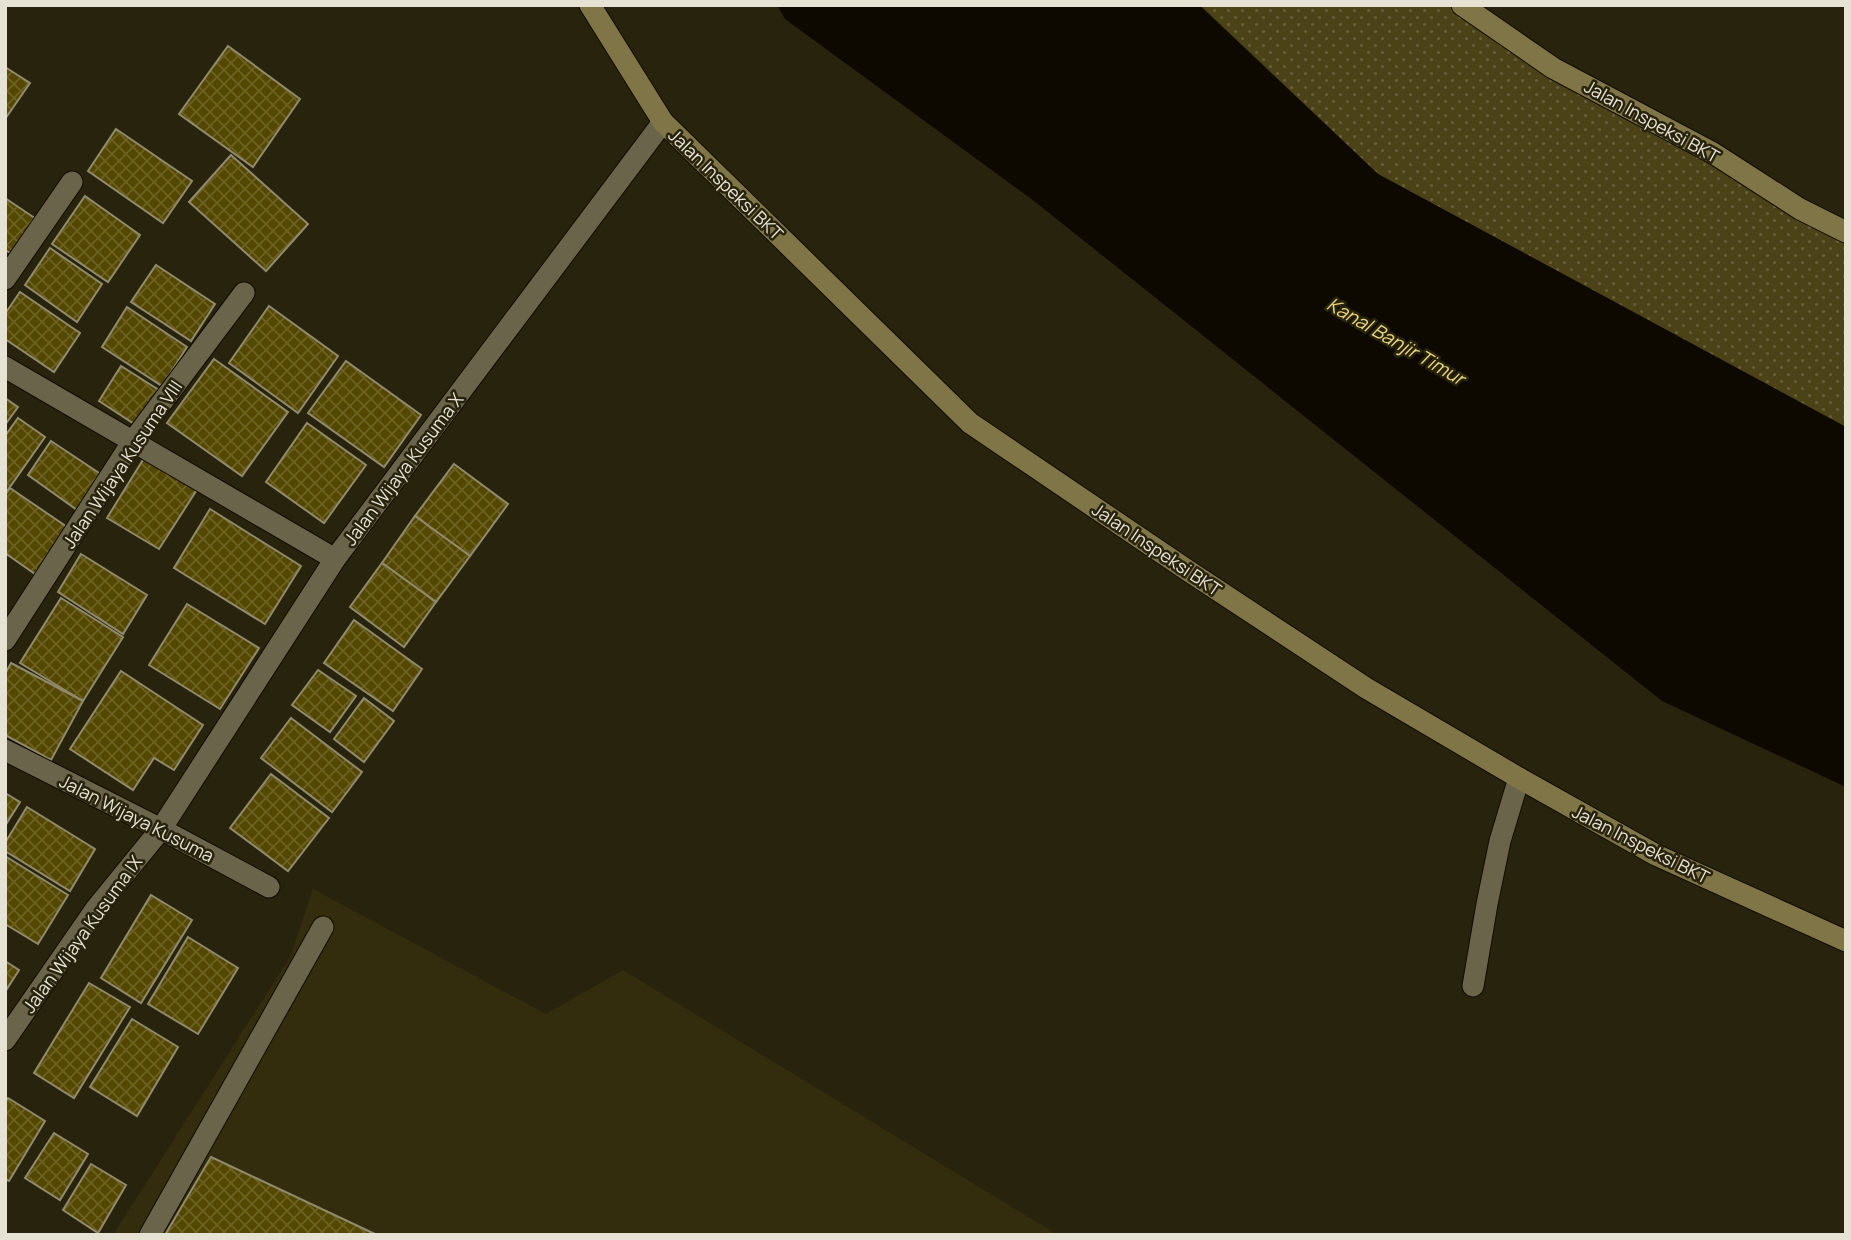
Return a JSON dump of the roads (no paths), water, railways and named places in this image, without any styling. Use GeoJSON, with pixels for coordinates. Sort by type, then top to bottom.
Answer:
{"type":"FeatureCollection","features":[{"type":"Feature","properties":{"kind":"street","name":"Jalan Inspeksi BKT"},"geometry":{"type":"LineString","coordinates":[[590,5],[663,122],[970,423],[1366,688],[1518,778],[1656,855],[1846,941]]}},
{"type":"Feature","properties":{"kind":"street","name":"Jalan Inspeksi BKT"},"geometry":{"type":"LineString","coordinates":[[1462,5],[1553,68],[1700,147],[1800,209],[1846,232]]}},
{"type":"Feature","properties":{"kind":"street","name":"Jalan Wijaya Kusuma X"},"geometry":{"type":"LineString","coordinates":[[161,829],[335,559],[663,122]]}},
{"type":"Feature","properties":{"kind":"street"},"geometry":{"type":"LineString","coordinates":[[5,279],[72,182]]}},
{"type":"Feature","properties":{"kind":"street","name":"Jalan Wijaya Kusuma VIII"},"geometry":{"type":"LineString","coordinates":[[5,640],[133,441],[243,293]]}},
{"type":"Feature","properties":{"kind":"street"},"geometry":{"type":"LineString","coordinates":[[5,367],[335,559]]}},
{"type":"Feature","properties":{"kind":"street","name":"Jalan Wijaya Kusuma"},"geometry":{"type":"LineString","coordinates":[[5,750],[269,887]]}},
{"type":"Feature","properties":{"kind":"street"},"geometry":{"type":"LineString","coordinates":[[1473,986],[1500,841],[1518,778]]}},
{"type":"Feature","properties":{"kind":"street","name":"Jalan Wijaya Kusuma IX"},"geometry":{"type":"LineString","coordinates":[[5,1040],[95,910],[161,829]]}},
{"type":"Feature","properties":{"kind":"street"},"geometry":{"type":"LineString","coordinates":[[150,1235],[323,927]]}},
{"type":"Feature","properties":{"kind":"water","name":"Kanal Banjir Timur"},"geometry":{"type":"Polygon","coordinates":[[[777,5],[1199,5],[1378,174],[1846,427],[1846,787],[1662,701],[1034,201],[785,19],[777,5]]]}}]}
